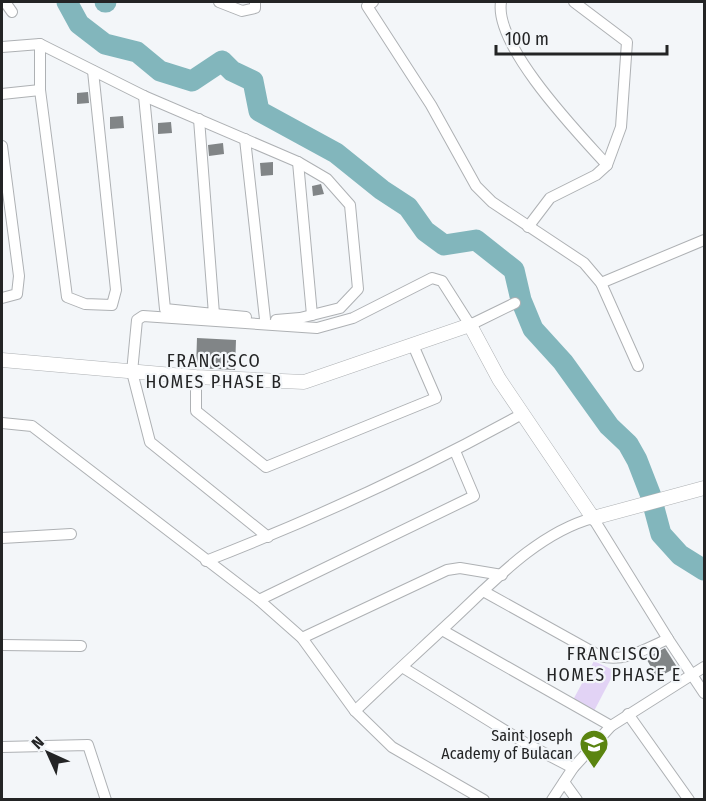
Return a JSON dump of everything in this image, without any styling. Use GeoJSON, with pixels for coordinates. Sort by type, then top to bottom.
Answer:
{"type":"FeatureCollection","features":[{"type":"Feature","properties":{"kind":"street"},"geometry":{"type":"LineString","coordinates":[[5,2],[12,12]]}},
{"type":"Feature","properties":{"kind":"street"},"geometry":{"type":"LineString","coordinates":[[219,2],[242,11],[255,8],[255,2]]}},
{"type":"Feature","properties":{"kind":"street"},"geometry":{"type":"LineString","coordinates":[[373,2],[367,6],[431,105],[476,186],[492,202],[584,263],[601,283],[638,366]]}},
{"type":"Feature","properties":{"kind":"street"},"geometry":{"type":"LineString","coordinates":[[501,2],[503,27],[514,46],[563,118],[608,165]]}},
{"type":"Feature","properties":{"kind":"street"},"geometry":{"type":"LineString","coordinates":[[528,227],[550,198],[596,175],[608,165],[621,127],[627,42],[574,2]]}},
{"type":"Feature","properties":{"kind":"street"},"geometry":{"type":"LineString","coordinates":[[2,47],[40,45],[144,96],[298,162],[336,186],[350,205],[354,226],[358,289],[340,308],[283,320],[165,309],[144,96]]}},
{"type":"Feature","properties":{"kind":"street"},"geometry":{"type":"LineString","coordinates":[[40,45],[40,90],[67,297],[85,304],[112,305],[116,290],[93,71]]}},
{"type":"Feature","properties":{"kind":"street"},"geometry":{"type":"LineString","coordinates":[[2,94],[40,90]]}},
{"type":"Feature","properties":{"kind":"street"},"geometry":{"type":"LineString","coordinates":[[199,119],[214,314]]}},
{"type":"Feature","properties":{"kind":"street"},"geometry":{"type":"LineString","coordinates":[[246,139],[265,319]]}},
{"type":"Feature","properties":{"kind":"street"},"geometry":{"type":"LineString","coordinates":[[2,146],[20,276],[17,294],[2,298]]}},
{"type":"Feature","properties":{"kind":"street"},"geometry":{"type":"LineString","coordinates":[[298,162],[312,315]]}},
{"type":"Feature","properties":{"kind":"street"},"geometry":{"type":"LineString","coordinates":[[601,283],[705,240]]}},
{"type":"Feature","properties":{"kind":"street"},"geometry":{"type":"LineString","coordinates":[[268,537],[150,442],[132,372],[137,320],[143,316],[317,328],[353,318],[432,278],[438,278],[470,325],[522,414],[593,518],[668,639],[705,693]]}},
{"type":"Feature","properties":{"kind":"street"},"geometry":{"type":"LineString","coordinates":[[2,360],[196,377],[304,382],[470,325],[515,303]]}},
{"type":"Feature","properties":{"kind":"street"},"geometry":{"type":"LineString","coordinates":[[196,377],[196,411],[266,467],[436,398],[413,345]]}},
{"type":"Feature","properties":{"kind":"street"},"geometry":{"type":"LineString","coordinates":[[206,561],[268,537],[455,451],[522,414]]}},
{"type":"Feature","properties":{"kind":"street"},"geometry":{"type":"LineString","coordinates":[[2,423],[32,426],[260,600],[302,638],[355,711],[392,747],[483,800]]}},
{"type":"Feature","properties":{"kind":"street"},"geometry":{"type":"LineString","coordinates":[[260,600],[474,496],[455,451]]}},
{"type":"Feature","properties":{"kind":"street"},"geometry":{"type":"LineString","coordinates":[[355,711],[483,591],[532,550],[572,524],[705,488]]}},
{"type":"Feature","properties":{"kind":"street"},"geometry":{"type":"LineString","coordinates":[[2,538],[71,534]]}},
{"type":"Feature","properties":{"kind":"street"},"geometry":{"type":"LineString","coordinates":[[302,638],[447,570],[460,568],[502,575]]}},
{"type":"Feature","properties":{"kind":"street"},"geometry":{"type":"LineString","coordinates":[[483,591],[600,656],[611,659],[624,658],[668,639]]}},
{"type":"Feature","properties":{"kind":"street"},"geometry":{"type":"LineString","coordinates":[[442,630],[611,726]]}},
{"type":"Feature","properties":{"kind":"street"},"geometry":{"type":"LineString","coordinates":[[2,645],[81,646]]}},
{"type":"Feature","properties":{"kind":"street"},"geometry":{"type":"LineString","coordinates":[[402,667],[526,744],[573,768]]}},
{"type":"Feature","properties":{"kind":"street"},"geometry":{"type":"LineString","coordinates":[[552,800],[573,768],[611,726],[705,667]]}},
{"type":"Feature","properties":{"kind":"street"},"geometry":{"type":"LineString","coordinates":[[628,714],[689,800]]}},
{"type":"Feature","properties":{"kind":"street"},"geometry":{"type":"LineString","coordinates":[[2,747],[88,744],[106,800]]}},
{"type":"Feature","properties":{"kind":"street"},"geometry":{"type":"LineString","coordinates":[[564,782],[577,800]]}},
{"type":"Feature","properties":{"kind":"shaded area"},"geometry":{"type":"Polygon","coordinates":[[[594,661],[615,671],[594,711],[573,700],[594,661]]]}},
{"type":"Feature","properties":{"kind":"building"},"geometry":{"type":"Polygon","coordinates":[[[88,92],[89,103],[77,104],[77,93],[88,92]]]}},
{"type":"Feature","properties":{"kind":"building"},"geometry":{"type":"Polygon","coordinates":[[[123,116],[124,128],[110,129],[110,117],[123,116]]]}},
{"type":"Feature","properties":{"kind":"building"},"geometry":{"type":"Polygon","coordinates":[[[171,122],[172,133],[158,134],[158,123],[171,122]]]}},
{"type":"Feature","properties":{"kind":"building"},"geometry":{"type":"Polygon","coordinates":[[[223,143],[224,154],[209,156],[208,145],[223,143]]]}},
{"type":"Feature","properties":{"kind":"building"},"geometry":{"type":"Polygon","coordinates":[[[273,162],[273,175],[261,176],[260,163],[273,162]]]}},
{"type":"Feature","properties":{"kind":"building"},"geometry":{"type":"Polygon","coordinates":[[[321,184],[324,194],[313,196],[312,186],[321,184]]]}},
{"type":"Feature","properties":{"kind":"building"},"geometry":{"type":"Polygon","coordinates":[[[197,338],[236,340],[235,370],[196,368],[197,338]]]}},
{"type":"Feature","properties":{"kind":"building"},"geometry":{"type":"Polygon","coordinates":[[[665,648],[677,667],[657,678],[646,658],[665,648]]]}},
{"type":"Feature","properties":{"kind":"waterway"},"geometry":{"type":"LineString","coordinates":[[67,2],[79,24],[105,44],[137,52],[160,71],[192,81],[222,61],[232,71],[253,81],[259,111],[336,153],[382,190],[408,207],[425,231],[444,245],[476,240],[514,270],[521,300],[533,329],[563,362],[609,426],[628,444],[651,496]]}},
{"type":"Feature","properties":{"kind":"waterway"},"geometry":{"type":"LineString","coordinates":[[654,508],[661,534],[680,555],[704,570]]}},
{"type":"Feature","properties":{"kind":"place","name":"Saint Joseph Academy of Bulacan"},"geometry":{"type":"Point","coordinates":[594,770]}},
{"type":"Feature","properties":{"kind":"district","name":"FRANCISCO HOMES PHASE B"},"geometry":{"type":"Point","coordinates":[214,371]}},
{"type":"Feature","properties":{"kind":"district","name":"FRANCISCO HOMES PHASE E"},"geometry":{"type":"Point","coordinates":[614,664]}}]}
